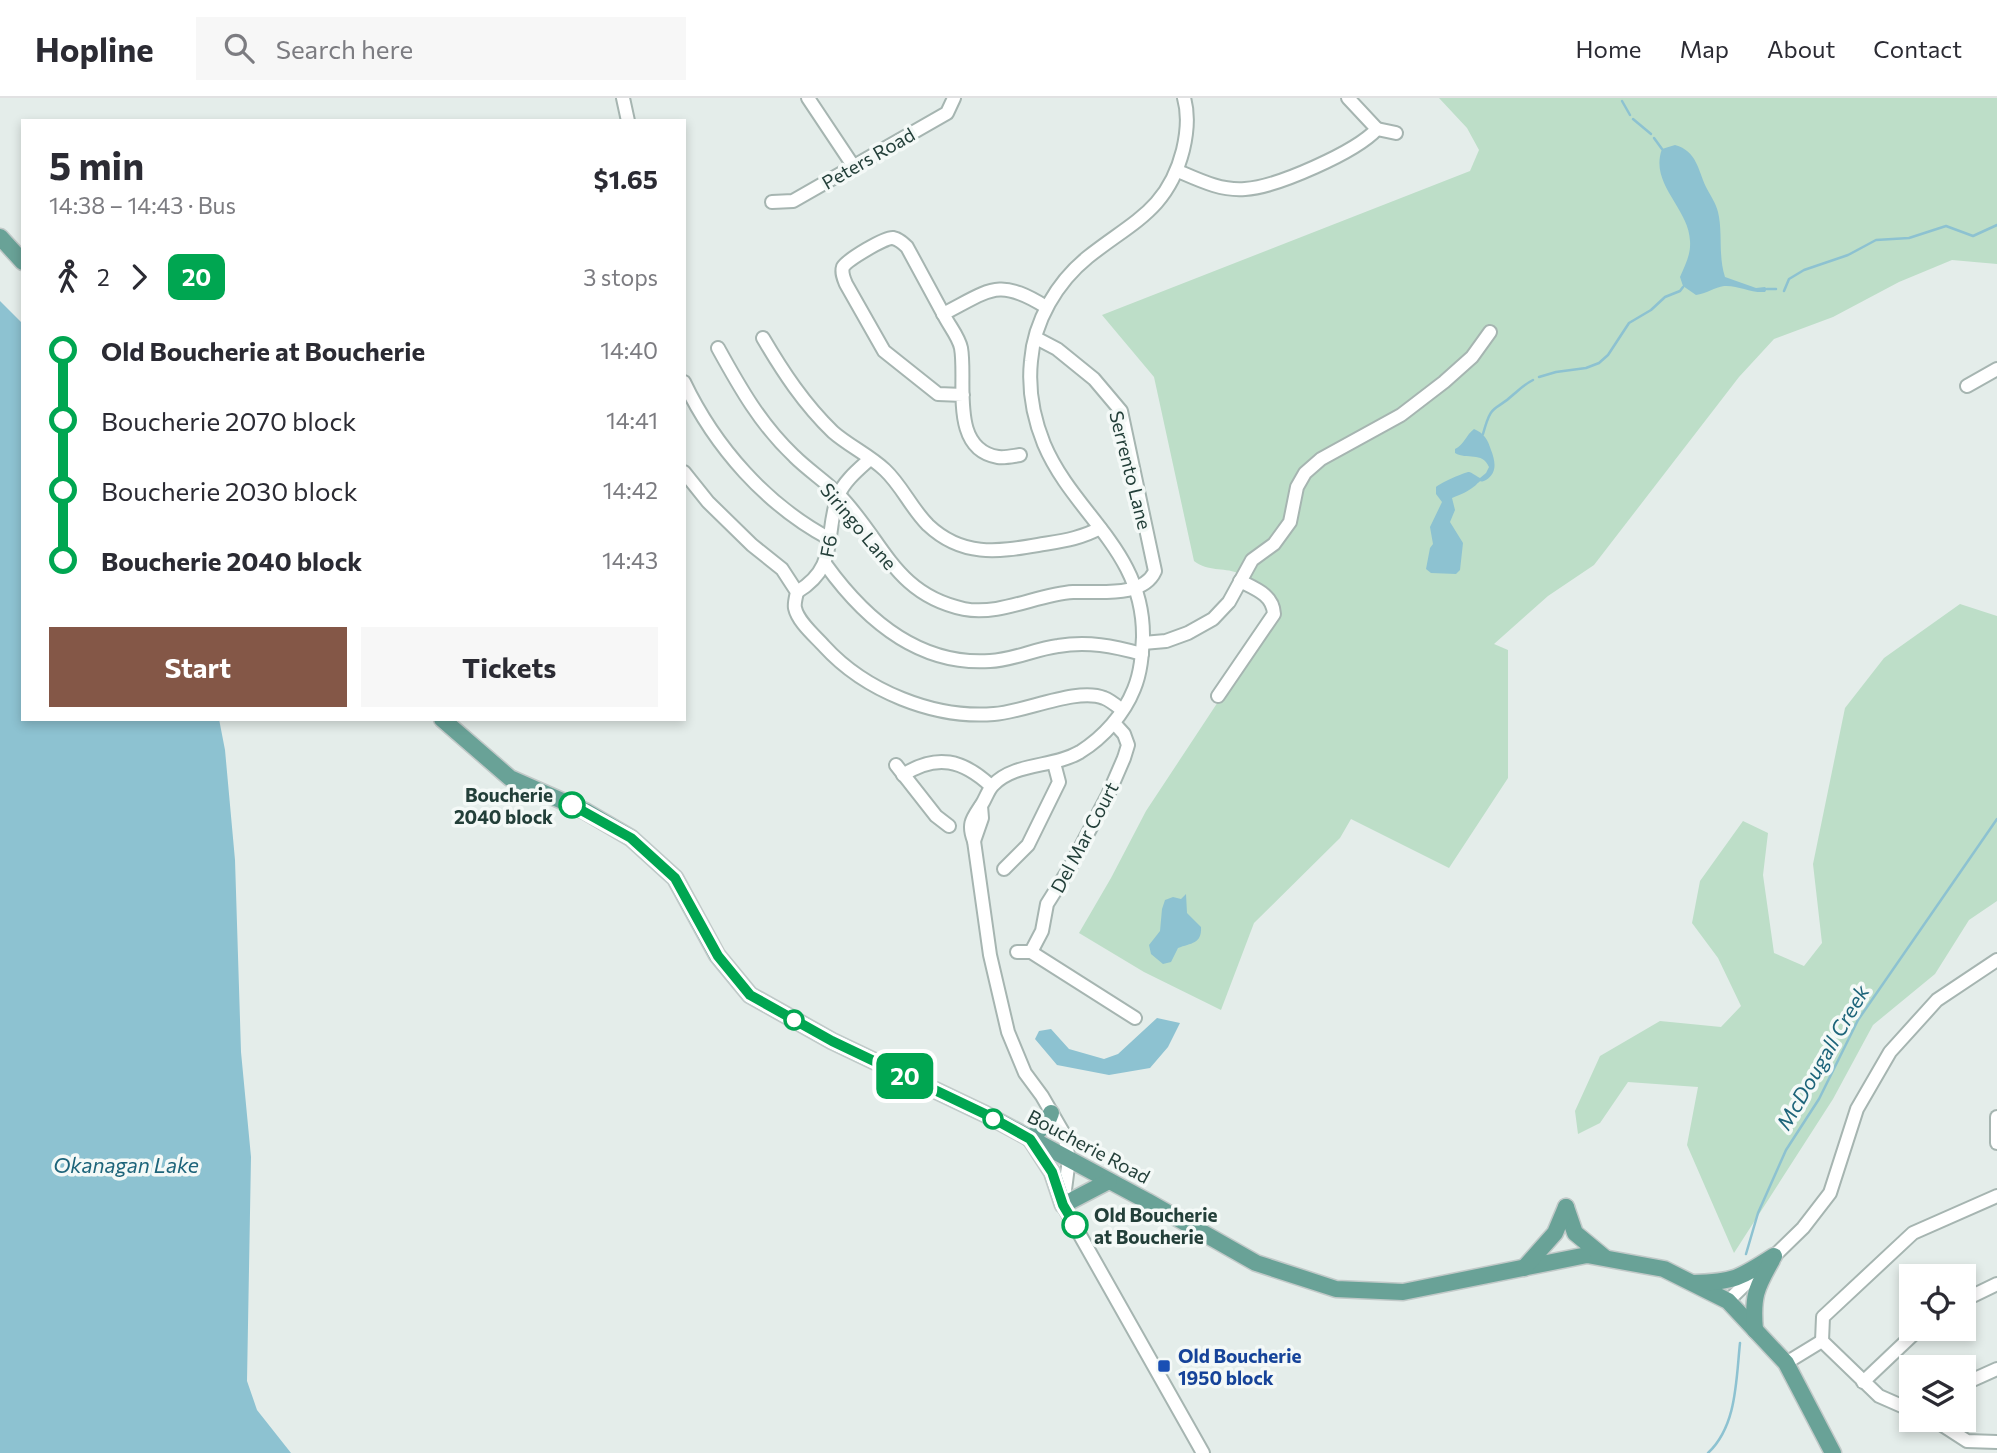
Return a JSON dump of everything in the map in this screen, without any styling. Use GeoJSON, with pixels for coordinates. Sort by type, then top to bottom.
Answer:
{"type":"FeatureCollection","features":[{"type":"Feature","properties":{"kind":"main road"},"geometry":{"type":"LineString","coordinates":[[0,237],[21,260]]}},
{"type":"Feature","properties":{"kind":"main road","name":"Boucherie Road"},"geometry":{"type":"LineString","coordinates":[[444,721],[510,778],[585,811],[631,838],[675,878],[718,956],[750,995],[832,1041],[985,1114],[1256,1263],[1336,1289],[1403,1292],[1587,1255],[1664,1269],[1728,1301],[1786,1363],[1833,1453]]}},
{"type":"Feature","properties":{"kind":"main road"},"geometry":{"type":"LineString","coordinates":[[1051,1113],[1047,1122],[1030,1139],[1052,1172],[1063,1205],[1109,1181]]}},
{"type":"Feature","properties":{"kind":"main road"},"geometry":{"type":"LineString","coordinates":[[1524,1268],[1555,1233],[1566,1207],[1575,1233],[1606,1259]]}},
{"type":"Feature","properties":{"kind":"main road"},"geometry":{"type":"LineString","coordinates":[[1691,1283],[1729,1281],[1774,1256]]}},
{"type":"Feature","properties":{"kind":"main road"},"geometry":{"type":"LineString","coordinates":[[1755,1330],[1756,1289],[1774,1256]]}},
{"type":"Feature","properties":{"kind":"street"},"geometry":{"type":"LineString","coordinates":[[623,98],[628,119]]}},
{"type":"Feature","properties":{"kind":"street"},"geometry":{"type":"LineString","coordinates":[[808,98],[854,167]]}},
{"type":"Feature","properties":{"kind":"street","name":"Peters Road"},"geometry":{"type":"LineString","coordinates":[[772,202],[793,201],[854,167],[947,113],[954,98]]}},
{"type":"Feature","properties":{"kind":"street"},"geometry":{"type":"LineString","coordinates":[[1184,98],[1187,121],[1178,171],[1173,181],[1140,220],[1087,258],[1069,275],[1046,307],[1031,359],[1032,409],[1044,445],[1125,563],[1137,589],[1143,614],[1143,649],[1139,676],[1133,692],[1114,723],[1097,740],[1054,763],[1010,772],[991,786],[982,806],[974,812],[970,831],[974,841],[989,955],[1008,1032],[1025,1073],[1064,1134],[1069,1160],[1063,1205],[1203,1453]]}},
{"type":"Feature","properties":{"kind":"street"},"geometry":{"type":"LineString","coordinates":[[1348,98],[1377,129],[1396,133]]}},
{"type":"Feature","properties":{"kind":"street"},"geometry":{"type":"LineString","coordinates":[[1178,171],[1218,187],[1245,189],[1268,185],[1341,153],[1377,129]]}},
{"type":"Feature","properties":{"kind":"street"},"geometry":{"type":"LineString","coordinates":[[963,395],[938,394],[884,351],[842,275],[843,267],[848,261],[887,239],[899,240],[907,247],[961,346],[967,431],[974,443],[998,457],[1020,455]]}},
{"type":"Feature","properties":{"kind":"street"},"geometry":{"type":"LineString","coordinates":[[943,314],[989,291],[1003,289],[1022,293],[1046,307]]}},
{"type":"Feature","properties":{"kind":"street"},"geometry":{"type":"LineString","coordinates":[[825,565],[870,618],[896,636],[961,661],[991,661],[1057,646],[1093,642],[1143,649],[1166,641],[1213,619],[1229,602],[1252,561],[1274,544],[1290,522],[1297,487],[1305,473],[1321,459],[1401,415],[1444,382],[1472,358],[1490,331]]}},
{"type":"Feature","properties":{"kind":"street"},"geometry":{"type":"LineString","coordinates":[[763,338],[788,380],[808,405],[835,433],[897,481],[928,525],[948,540],[974,549],[995,552],[1082,537],[1100,528]]}},
{"type":"Feature","properties":{"kind":"street","name":"Serrento Lane"},"geometry":{"type":"LineString","coordinates":[[1036,338],[1057,349],[1094,379],[1121,411],[1155,571],[1151,580],[1137,589]]}},
{"type":"Feature","properties":{"kind":"street","name":"Siringo Lane"},"geometry":{"type":"LineString","coordinates":[[718,348],[743,394],[764,424],[794,457],[839,495],[862,522],[887,561],[909,583],[929,597],[979,611],[1067,593],[1137,589]]}},
{"type":"Feature","properties":{"kind":"street"},"geometry":{"type":"LineString","coordinates":[[1967,386],[1997,369]]}},
{"type":"Feature","properties":{"kind":"street"},"geometry":{"type":"LineString","coordinates":[[686,386],[713,432],[748,476],[782,508],[810,529],[830,539]]}},
{"type":"Feature","properties":{"kind":"street","name":"F6"},"geometry":{"type":"LineString","coordinates":[[797,592],[812,584],[825,565],[839,495],[849,479],[870,459]]}},
{"type":"Feature","properties":{"kind":"street"},"geometry":{"type":"LineString","coordinates":[[686,474],[708,502],[752,545],[782,569],[797,592],[795,607],[801,619],[827,649],[858,674],[881,688],[930,708],[964,713],[994,714],[1036,707],[1063,698],[1089,695],[1105,698],[1122,710]]}},
{"type":"Feature","properties":{"kind":"street"},"geometry":{"type":"LineString","coordinates":[[1218,696],[1274,614],[1274,606],[1268,597],[1240,581]]}},
{"type":"Feature","properties":{"kind":"street","name":"Del Mar Court"},"geometry":{"type":"LineString","coordinates":[[1031,953],[1042,931],[1047,904],[1069,869],[1124,758],[1128,745],[1124,734],[1114,723]]}},
{"type":"Feature","properties":{"kind":"street"},"geometry":{"type":"LineString","coordinates":[[949,826],[936,816],[900,770],[930,762],[959,764],[976,772],[991,786]]}},
{"type":"Feature","properties":{"kind":"street"},"geometry":{"type":"LineString","coordinates":[[1004,869],[1028,845],[1059,782],[1054,763]]}},
{"type":"Feature","properties":{"kind":"street"},"geometry":{"type":"LineString","coordinates":[[1017,952],[1031,953],[1135,1018]]}},
{"type":"Feature","properties":{"kind":"street"},"geometry":{"type":"LineString","coordinates":[[1728,1301],[1803,1228],[1830,1193],[1857,1109],[1890,1052],[1937,1000],[1997,960]]}},
{"type":"Feature","properties":{"kind":"street"},"geometry":{"type":"LineString","coordinates":[[1997,1117],[1997,1143]]}},
{"type":"Feature","properties":{"kind":"street"},"geometry":{"type":"LineString","coordinates":[[1899,1405],[1879,1396],[1822,1341],[1823,1317],[1913,1233],[1997,1196]]}},
{"type":"Feature","properties":{"kind":"street"},"geometry":{"type":"LineString","coordinates":[[1976,1294],[1997,1284]]}},
{"type":"Feature","properties":{"kind":"street"},"geometry":{"type":"LineString","coordinates":[[1786,1363],[1822,1341]]}},
{"type":"Feature","properties":{"kind":"street"},"geometry":{"type":"LineString","coordinates":[[1863,1382],[1906,1341]]}},
{"type":"Feature","properties":{"kind":"street"},"geometry":{"type":"LineString","coordinates":[[1976,1378],[1997,1369]]}},
{"type":"Feature","properties":{"kind":"street"},"geometry":{"type":"LineString","coordinates":[[1954,1432],[1967,1441],[1997,1443]]}},
{"type":"Feature","properties":{"kind":"green space"},"geometry":{"type":"Polygon","coordinates":[[[1439,98],[1997,98],[1997,264],[1952,260],[1899,282],[1833,317],[1774,339],[1739,377],[1594,565],[1548,596],[1494,644],[1508,650],[1508,778],[1449,868],[1351,819],[1340,838],[1254,923],[1221,1010],[1144,972],[1079,933],[1146,811],[1280,608],[1275,596],[1257,582],[1232,571],[1205,567],[1194,561],[1154,377],[1102,315],[1470,171],[1479,150],[1467,128],[1439,98]]]}},
{"type":"Feature","properties":{"kind":"green space"},"geometry":{"type":"Polygon","coordinates":[[[1960,604],[1997,616],[1997,901],[1969,920],[1935,974],[1873,1025],[1833,1099],[1734,1253],[1687,1145],[1698,1087],[1628,1082],[1600,1123],[1578,1134],[1575,1111],[1600,1056],[1660,1021],[1721,1027],[1741,1006],[1718,958],[1692,923],[1700,881],[1743,821],[1768,833],[1763,875],[1774,953],[1804,966],[1822,943],[1813,864],[1845,708],[1884,658],[1960,604]]]}},
{"type":"Feature","properties":{"kind":"water"},"geometry":{"type":"Polygon","coordinates":[[[1675,145],[1692,156],[1717,209],[1725,277],[1756,288],[1765,287],[1765,292],[1724,286],[1696,295],[1683,286],[1680,277],[1690,251],[1688,229],[1665,185],[1659,162],[1662,149],[1675,145]]]}},
{"type":"Feature","properties":{"kind":"water","name":"Okanagan Lake"},"geometry":{"type":"Polygon","coordinates":[[[0,301],[21,322],[21,721],[219,721],[225,750],[235,860],[241,1052],[251,1157],[247,1381],[257,1410],[291,1453],[0,1453],[0,301]]]}},
{"type":"Feature","properties":{"kind":"water"},"geometry":{"type":"Polygon","coordinates":[[[1474,429],[1483,435],[1488,443],[1494,458],[1494,470],[1486,480],[1452,498],[1455,510],[1450,522],[1463,543],[1460,570],[1456,574],[1431,573],[1426,569],[1433,544],[1430,527],[1442,502],[1436,494],[1436,487],[1467,472],[1480,478],[1489,467],[1478,457],[1455,453],[1455,449],[1474,429]]]}},
{"type":"Feature","properties":{"kind":"water"},"geometry":{"type":"Polygon","coordinates":[[[1186,894],[1187,913],[1201,927],[1200,937],[1195,942],[1178,948],[1171,962],[1163,964],[1151,954],[1149,945],[1160,931],[1165,900],[1173,897],[1181,899],[1186,894]]]}},
{"type":"Feature","properties":{"kind":"water"},"geometry":{"type":"Polygon","coordinates":[[[1157,1018],[1180,1023],[1168,1047],[1150,1068],[1109,1075],[1057,1065],[1035,1039],[1039,1031],[1051,1029],[1069,1049],[1104,1059],[1118,1054],[1157,1018]]]}},
{"type":"Feature","properties":{"kind":"waterway"},"geometry":{"type":"LineString","coordinates":[[1622,101],[1630,115]]}},
{"type":"Feature","properties":{"kind":"waterway"},"geometry":{"type":"LineString","coordinates":[[1633,119],[1651,134]]}},
{"type":"Feature","properties":{"kind":"waterway"},"geometry":{"type":"LineString","coordinates":[[1654,138],[1662,149]]}},
{"type":"Feature","properties":{"kind":"waterway"},"geometry":{"type":"LineString","coordinates":[[1784,291],[1789,279],[1804,270],[1848,255],[1876,240],[1909,238],[1946,226],[1973,236],[1997,225]]}},
{"type":"Feature","properties":{"kind":"waterway"},"geometry":{"type":"LineString","coordinates":[[1539,377],[1599,363],[1608,355],[1629,323],[1683,287]]}},
{"type":"Feature","properties":{"kind":"waterway"},"geometry":{"type":"LineString","coordinates":[[1767,289],[1776,289]]}},
{"type":"Feature","properties":{"kind":"waterway"},"geometry":{"type":"LineString","coordinates":[[1483,434],[1491,412],[1533,380]]}},
{"type":"Feature","properties":{"kind":"waterway","name":"McDougall Creek"},"geometry":{"type":"LineString","coordinates":[[1746,1254],[1758,1213],[1786,1150],[1819,1099],[1858,1020],[1997,819]]}},
{"type":"Feature","properties":{"kind":"waterway","name":"McDougall Creek"},"geometry":{"type":"LineString","coordinates":[[1708,1453],[1718,1442],[1730,1416],[1740,1343]]}},
{"type":"Feature","properties":{"kind":"bus line","name":"20"},"geometry":{"type":"LineString","coordinates":[[572,805],[631,838],[675,878],[718,956],[750,995],[832,1041],[985,1114],[1030,1139],[1052,1172],[1063,1205],[1075,1225]]}},
{"type":"Feature","properties":{"kind":"place","name":"Boucherie 2040 block"},"geometry":{"type":"Point","coordinates":[572,805]}},
{"type":"Feature","properties":{"kind":"place","name":"Old Boucherie at Boucherie"},"geometry":{"type":"Point","coordinates":[1075,1225]}},
{"type":"Feature","properties":{"kind":"place","name":"Old Boucherie 1950 block"},"geometry":{"type":"Point","coordinates":[1164,1366]}}]}
